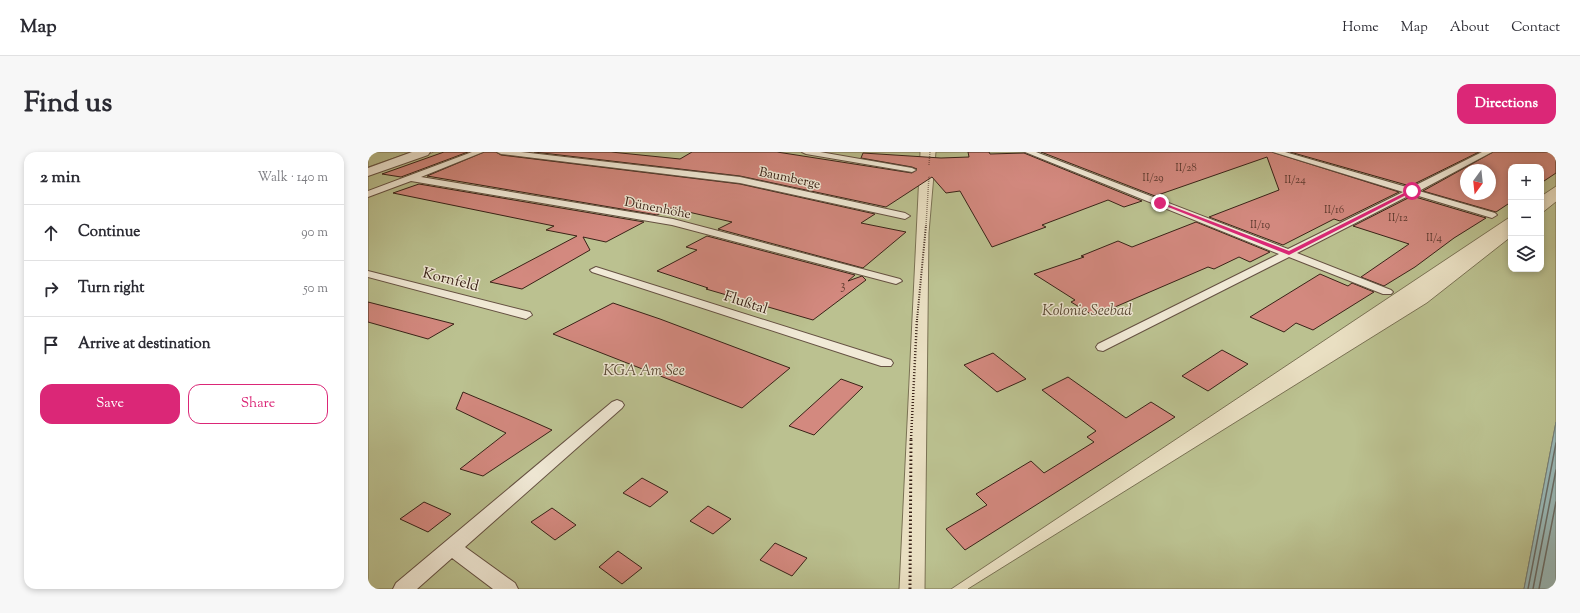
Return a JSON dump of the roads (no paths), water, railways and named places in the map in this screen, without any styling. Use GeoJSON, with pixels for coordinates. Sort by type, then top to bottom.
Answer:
{"type":"FeatureCollection","features":[{"type":"Feature","properties":{"kind":"street"},"geometry":{"type":"LineString","coordinates":[[368,172],[424,152]]}},
{"type":"Feature","properties":{"kind":"lane"},"geometry":{"type":"LineString","coordinates":[[368,194],[479,152]]}},
{"type":"Feature","properties":{"kind":"lane","name":"Baumberge"},"geometry":{"type":"LineString","coordinates":[[501,152],[740,180],[905,216]]}},
{"type":"Feature","properties":{"kind":"lane"},"geometry":{"type":"LineString","coordinates":[[806,152],[912,170]]}},
{"type":"Feature","properties":{"kind":"lane"},"geometry":{"type":"LineString","coordinates":[[1029,152],[1387,292]]}},
{"type":"Feature","properties":{"kind":"lane"},"geometry":{"type":"LineString","coordinates":[[1277,152],[1492,214]]}},
{"type":"Feature","properties":{"kind":"lane"},"geometry":{"type":"LineString","coordinates":[[1103,347],[1488,152]]}},
{"type":"Feature","properties":{"kind":"lane","name":"Dünenhöhe"},"geometry":{"type":"LineString","coordinates":[[411,178],[673,222],[896,281]]}},
{"type":"Feature","properties":{"kind":"lane","name":"Flußtal"},"geometry":{"type":"LineString","coordinates":[[596,270],[886,363]]}},
{"type":"Feature","properties":{"kind":"lane","name":"Kornfeld"},"geometry":{"type":"LineString","coordinates":[[368,274],[526,315]]}},
{"type":"Feature","properties":{"kind":"lane"},"geometry":{"type":"LineString","coordinates":[[403,589],[617,405]]}},
{"type":"Feature","properties":{"kind":"lane"},"geometry":{"type":"LineString","coordinates":[[452,548],[508,589]]}},
{"type":"Feature","properties":{"kind":"water"},"geometry":{"type":"Polygon","coordinates":[[[1556,422],[1556,589],[1524,589],[1556,422]]]}},
{"type":"Feature","properties":{"kind":"park label","name":"Kolonie Seebad"},"geometry":{"type":"Point","coordinates":[1087,310]}},
{"type":"Feature","properties":{"kind":"park label","name":"KGA Am See"},"geometry":{"type":"Point","coordinates":[644,370]}}]}
